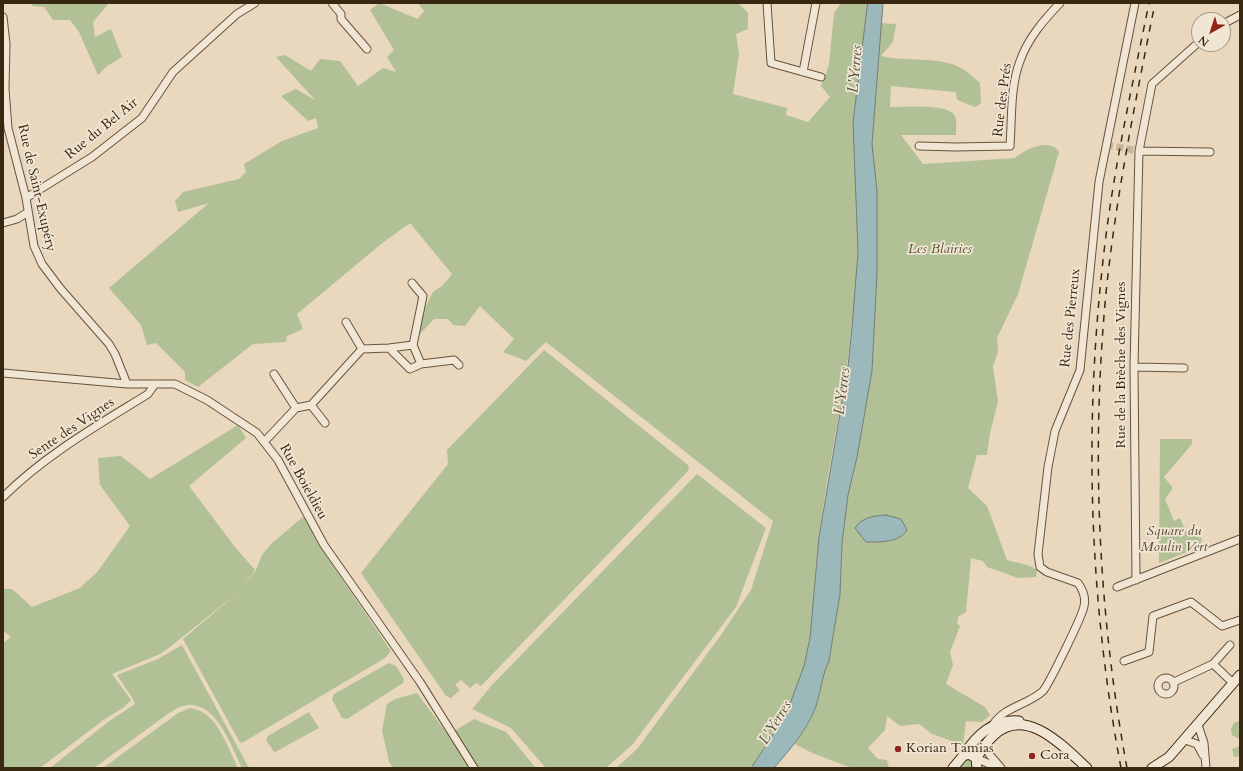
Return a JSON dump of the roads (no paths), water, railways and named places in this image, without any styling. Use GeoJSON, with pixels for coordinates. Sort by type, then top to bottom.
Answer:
{"type":"FeatureCollection","features":[{"type":"Feature","properties":{"kind":"main road"},"geometry":{"type":"LineString","coordinates":[[1152,768],[1189,741],[1198,725],[1240,675]]}},
{"type":"Feature","properties":{"kind":"main road"},"geometry":{"type":"LineString","coordinates":[[953,768],[974,742],[993,725],[1005,721],[1017,720],[1045,729],[1087,768]]}},
{"type":"Feature","properties":{"kind":"main road"},"geometry":{"type":"LineString","coordinates":[[977,768],[976,758],[986,744],[997,732],[1010,726],[1019,725],[1042,731],[1059,742]]}},
{"type":"Feature","properties":{"kind":"main road"},"geometry":{"type":"LineString","coordinates":[[963,756],[969,754],[976,758]]}},
{"type":"Feature","properties":{"kind":"street","name":"Rue du Bel Air"},"geometry":{"type":"LineString","coordinates":[[26,198],[86,161],[142,118],[174,72],[237,14],[255,3]]}},
{"type":"Feature","properties":{"kind":"street"},"geometry":{"type":"LineString","coordinates":[[332,3],[341,14],[341,19],[367,48]]}},
{"type":"Feature","properties":{"kind":"street"},"geometry":{"type":"LineString","coordinates":[[767,3],[771,63],[821,77]]}},
{"type":"Feature","properties":{"kind":"street"},"geometry":{"type":"LineString","coordinates":[[803,72],[816,3]]}},
{"type":"Feature","properties":{"kind":"street","name":"Rue des Prés"},"geometry":{"type":"LineString","coordinates":[[920,146],[1010,146],[1014,86],[1019,61],[1028,43],[1060,3]]}},
{"type":"Feature","properties":{"kind":"street","name":"Rue des Pierreux"},"geometry":{"type":"LineString","coordinates":[[1014,708],[1033,698],[1047,685],[1084,607],[1084,592],[1078,583],[1047,572],[1040,567],[1038,554],[1048,467],[1055,431],[1080,370],[1099,182],[1135,3]]}},
{"type":"Feature","properties":{"kind":"street"},"geometry":{"type":"LineString","coordinates":[[1231,20],[1240,15]]}},
{"type":"Feature","properties":{"kind":"street","name":"Rue de Saint-Exupéry"},"geometry":{"type":"LineString","coordinates":[[3,18],[6,44],[4,78],[8,128],[26,198],[34,246],[42,264],[76,308],[109,344],[128,384]]}},
{"type":"Feature","properties":{"kind":"street","name":"Rue de la Brèche des Vignes"},"geometry":{"type":"LineString","coordinates":[[1136,580],[1134,367],[1139,151],[1152,84],[1191,49]]}},
{"type":"Feature","properties":{"kind":"street"},"geometry":{"type":"LineString","coordinates":[[1139,151],[1210,152]]}},
{"type":"Feature","properties":{"kind":"street"},"geometry":{"type":"LineString","coordinates":[[3,223],[17,219],[28,212]]}},
{"type":"Feature","properties":{"kind":"street"},"geometry":{"type":"LineString","coordinates":[[412,283],[423,296],[413,345],[421,364]]}},
{"type":"Feature","properties":{"kind":"street"},"geometry":{"type":"LineString","coordinates":[[346,322],[362,349]]}},
{"type":"Feature","properties":{"kind":"street"},"geometry":{"type":"LineString","coordinates":[[264,441],[296,408],[311,404],[362,349],[413,345]]}},
{"type":"Feature","properties":{"kind":"street"},"geometry":{"type":"LineString","coordinates":[[389,348],[410,369],[421,364],[454,360],[459,365]]}},
{"type":"Feature","properties":{"kind":"street"},"geometry":{"type":"LineString","coordinates":[[1134,367],[1184,368]]}},
{"type":"Feature","properties":{"kind":"street","name":"Rue Boieldieu"},"geometry":{"type":"LineString","coordinates":[[3,373],[128,384],[170,383],[192,391],[250,428],[264,441],[285,473],[324,545],[420,682],[474,768]]}},
{"type":"Feature","properties":{"kind":"street"},"geometry":{"type":"LineString","coordinates":[[274,374],[296,408]]}},
{"type":"Feature","properties":{"kind":"street","name":"Sente des Vignes"},"geometry":{"type":"LineString","coordinates":[[3,497],[23,478],[74,440],[148,394],[155,384]]}},
{"type":"Feature","properties":{"kind":"street"},"geometry":{"type":"LineString","coordinates":[[311,404],[325,423]]}},
{"type":"Feature","properties":{"kind":"street"},"geometry":{"type":"LineString","coordinates":[[1117,587],[1240,539]]}},
{"type":"Feature","properties":{"kind":"street"},"geometry":{"type":"LineString","coordinates":[[1124,661],[1149,652],[1153,616],[1191,602],[1222,626],[1240,620]]}},
{"type":"Feature","properties":{"kind":"street"},"geometry":{"type":"LineString","coordinates":[[1174,682],[1213,664],[1230,645]]}},
{"type":"Feature","properties":{"kind":"street"},"geometry":{"type":"LineString","coordinates":[[1213,664],[1233,683]]}},
{"type":"Feature","properties":{"kind":"street"},"geometry":{"type":"LineString","coordinates":[[1014,708],[1010,716],[1012,719],[1017,720]]}},
{"type":"Feature","properties":{"kind":"street"},"geometry":{"type":"LineString","coordinates":[[993,725],[1002,714],[1014,708]]}},
{"type":"Feature","properties":{"kind":"street"},"geometry":{"type":"LineString","coordinates":[[1198,725],[1203,736],[1206,766]]}},
{"type":"Feature","properties":{"kind":"street"},"geometry":{"type":"LineString","coordinates":[[1189,741],[1198,742],[1203,736]]}},
{"type":"Feature","properties":{"kind":"street"},"geometry":{"type":"LineString","coordinates":[[1189,741],[1202,750],[1206,766]]}},
{"type":"Feature","properties":{"kind":"street"},"geometry":{"type":"LineString","coordinates":[[986,744],[989,754],[1000,768]]}},
{"type":"Feature","properties":{"kind":"street"},"geometry":{"type":"LineString","coordinates":[[976,758],[1000,768]]}},
{"type":"Feature","properties":{"kind":"water"},"geometry":{"type":"Polygon","coordinates":[[[868,3],[883,3],[872,144],[877,191],[877,273],[872,371],[857,457],[848,495],[842,543],[840,594],[829,661],[816,706],[808,724],[798,739],[774,768],[751,768],[782,721],[790,704],[804,666],[810,638],[819,537],[848,366],[852,328],[858,252],[853,123],[868,3]]]}},
{"type":"Feature","properties":{"kind":"water"},"geometry":{"type":"Polygon","coordinates":[[[886,515],[901,519],[907,530],[894,540],[866,542],[855,528],[865,519],[886,515]]]}},
{"type":"Feature","properties":{"kind":"tunnel"},"geometry":{"type":"LineString","coordinates":[[1106,145],[1139,151]]}},
{"type":"Feature","properties":{"kind":"railway"},"geometry":{"type":"LineString","coordinates":[[1121,768],[1102,644],[1097,582],[1093,520],[1093,395],[1096,332],[1106,236],[1122,136],[1149,3]]}},
{"type":"Feature","properties":{"kind":"railway"},"geometry":{"type":"LineString","coordinates":[[1127,768],[1109,650],[1100,531],[1098,472],[1101,352],[1106,293],[1115,220],[1127,147],[1155,3]]}},
{"type":"Feature","properties":{"kind":"place","name":"Korian Tamias"},"geometry":{"type":"Point","coordinates":[898,749]}},
{"type":"Feature","properties":{"kind":"place","name":"Cora"},"geometry":{"type":"Point","coordinates":[1032,756]}},
{"type":"Feature","properties":{"kind":"water label","name":"L'Yerres"},"geometry":{"type":"Point","coordinates":[856,69]}},
{"type":"Feature","properties":{"kind":"water label","name":"L'Yerres"},"geometry":{"type":"Point","coordinates":[843,391]}},
{"type":"Feature","properties":{"kind":"water label","name":"L'Yerres"},"geometry":{"type":"Point","coordinates":[776,723]}},
{"type":"Feature","properties":{"kind":"park label","name":"Les Blairies"},"geometry":{"type":"Point","coordinates":[940,250]}},
{"type":"Feature","properties":{"kind":"park label","name":"Square du Moulin Vert"},"geometry":{"type":"Point","coordinates":[1174,540]}}]}
